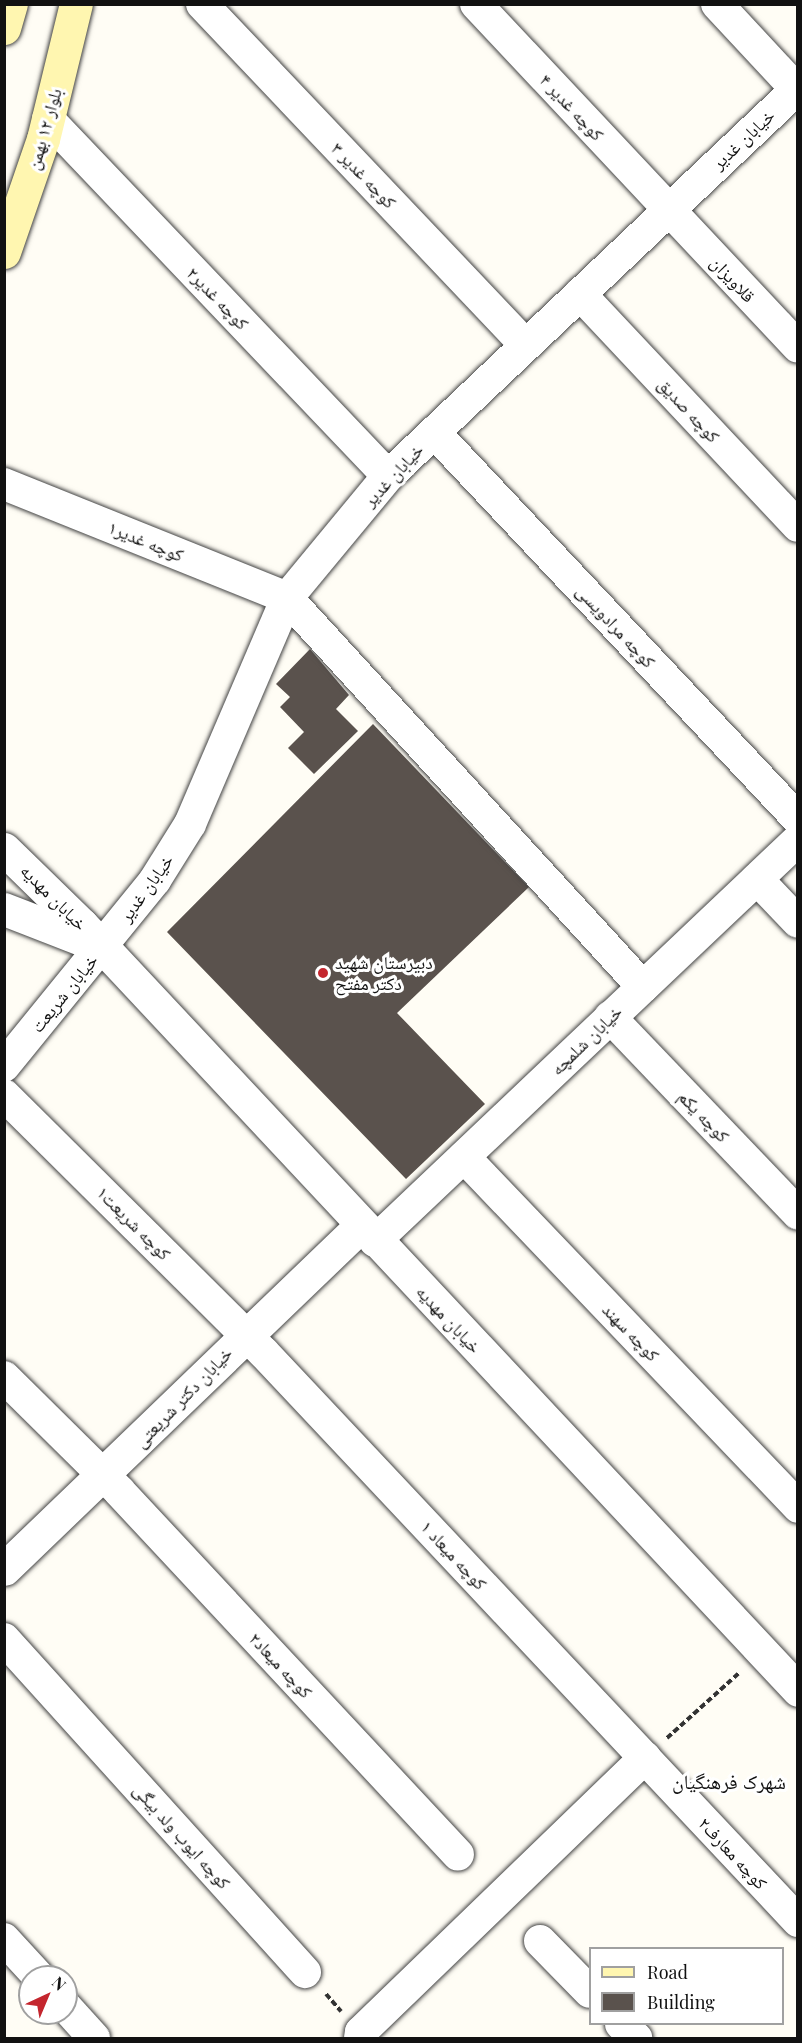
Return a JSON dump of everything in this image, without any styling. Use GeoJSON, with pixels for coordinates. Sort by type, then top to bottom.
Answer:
{"type":"FeatureCollection","features":[{"type":"Feature","properties":{"kind":"main road"},"geometry":{"type":"LineString","coordinates":[[4,28],[11,4]]}},
{"type":"Feature","properties":{"kind":"main road","name":"بلوار ۱۲ بهمن"},"geometry":{"type":"LineString","coordinates":[[4,252],[48,119],[76,4]]}},
{"type":"Feature","properties":{"kind":"street","name":"کوچه غدیر ۳"},"geometry":{"type":"LineString","coordinates":[[202,4],[526,345]]}},
{"type":"Feature","properties":{"kind":"street","name":"کوچه غدیر ۴"},"geometry":{"type":"LineString","coordinates":[[476,4],[668,210]]}},
{"type":"Feature","properties":{"kind":"street"},"geometry":{"type":"LineString","coordinates":[[717,4],[797,89]]}},
{"type":"Feature","properties":{"kind":"street","name":"خیابان غدیر"},"geometry":{"type":"LineString","coordinates":[[102,947],[155,880],[190,824],[287,598],[388,476],[797,89]]}},
{"type":"Feature","properties":{"kind":"street","name":"کوچه غدیر۲"},"geometry":{"type":"LineString","coordinates":[[48,119],[388,476]]}},
{"type":"Feature","properties":{"kind":"street","name":"قلاویزان"},"geometry":{"type":"LineString","coordinates":[[668,210],[798,347]]}},
{"type":"Feature","properties":{"kind":"street","name":"کوچه صدیق"},"geometry":{"type":"LineString","coordinates":[[580,294],[798,526]]}},
{"type":"Feature","properties":{"kind":"street","name":"کوچه مرادویسی"},"geometry":{"type":"LineString","coordinates":[[434,432],[798,819]]}},
{"type":"Feature","properties":{"kind":"street","name":"کوچه غدیر۱"},"geometry":{"type":"LineString","coordinates":[[4,484],[287,598]]}},
{"type":"Feature","properties":{"kind":"street"},"geometry":{"type":"LineString","coordinates":[[287,598],[643,987]]}},
{"type":"Feature","properties":{"kind":"street","name":"خیابان شلمچه"},"geometry":{"type":"LineString","coordinates":[[368,1233],[464,1157],[798,840]]}},
{"type":"Feature","properties":{"kind":"street","name":"خیابان مهدیه"},"geometry":{"type":"LineString","coordinates":[[4,849],[102,947],[798,1690]]}},
{"type":"Feature","properties":{"kind":"street"},"geometry":{"type":"LineString","coordinates":[[757,879],[798,922]]}},
{"type":"Feature","properties":{"kind":"street","name":"خیابان مهدیه"},"geometry":{"type":"LineString","coordinates":[[4,909],[102,947]]}},
{"type":"Feature","properties":{"kind":"street","name":"خیابان شریعت"},"geometry":{"type":"LineString","coordinates":[[4,1066],[102,947]]}},
{"type":"Feature","properties":{"kind":"street","name":"کوچه یکم"},"geometry":{"type":"LineString","coordinates":[[610,1017],[798,1214]]}},
{"type":"Feature","properties":{"kind":"street","name":"کوچه شریعت۱"},"geometry":{"type":"LineString","coordinates":[[4,1095],[254,1342]]}},
{"type":"Feature","properties":{"kind":"street","name":"کوچه سهند"},"geometry":{"type":"LineString","coordinates":[[464,1157],[798,1507]]}},
{"type":"Feature","properties":{"kind":"street","name":"خیابان دکتر شریعتی"},"geometry":{"type":"LineString","coordinates":[[4,1569],[254,1342],[368,1233]]}},
{"type":"Feature","properties":{"kind":"street","name":"کوچه میعاد ۱"},"geometry":{"type":"LineString","coordinates":[[254,1342],[645,1758]]}},
{"type":"Feature","properties":{"kind":"street","name":"کوچه میعاد۲"},"geometry":{"type":"LineString","coordinates":[[4,1377],[104,1477],[458,1855]]}},
{"type":"Feature","properties":{"kind":"street","name":"کوچه ایوب ولد بیگی"},"geometry":{"type":"LineString","coordinates":[[4,1639],[305,1971]]}},
{"type":"Feature","properties":{"kind":"street"},"geometry":{"type":"LineString","coordinates":[[360,2036],[645,1758]]}},
{"type":"Feature","properties":{"kind":"street","name":"کوچه معارف۲"},"geometry":{"type":"LineString","coordinates":[[645,1758],[798,1921]]}},
{"type":"Feature","properties":{"kind":"street"},"geometry":{"type":"LineString","coordinates":[[4,1939],[28,1965]]}},
{"type":"Feature","properties":{"kind":"street"},"geometry":{"type":"LineString","coordinates":[[540,1941],[589,1990]]}},
{"type":"Feature","properties":{"kind":"street"},"geometry":{"type":"LineString","coordinates":[[78,2020],[94,2038]]}},
{"type":"Feature","properties":{"kind":"street"},"geometry":{"type":"LineString","coordinates":[[622,2025],[636,2038]]}},
{"type":"Feature","properties":{"kind":"path"},"geometry":{"type":"LineString","coordinates":[[645,1758],[762,1652]]}},
{"type":"Feature","properties":{"kind":"path"},"geometry":{"type":"LineString","coordinates":[[305,1971],[360,2036]]}},
{"type":"Feature","properties":{"kind":"building"},"geometry":{"type":"Polygon","coordinates":[[[310,649],[349,695],[336,709],[358,731],[314,774],[288,748],[304,732],[280,707],[290,697],[276,684],[310,649]]]}},
{"type":"Feature","properties":{"kind":"building","name":"دبیرستان شهید دکتر مفتح"},"geometry":{"type":"Polygon","coordinates":[[[373,724],[529,887],[397,1013],[485,1104],[406,1179],[167,932],[373,724]]]}},
{"type":"Feature","properties":{"kind":"place","name":"دبیرستان شهید دکتر مفتح"},"geometry":{"type":"Point","coordinates":[323,973]}},
{"type":"Feature","properties":{"kind":"district","name":"شهرک فرهنگیان"},"geometry":{"type":"Point","coordinates":[729,1780]}}]}
